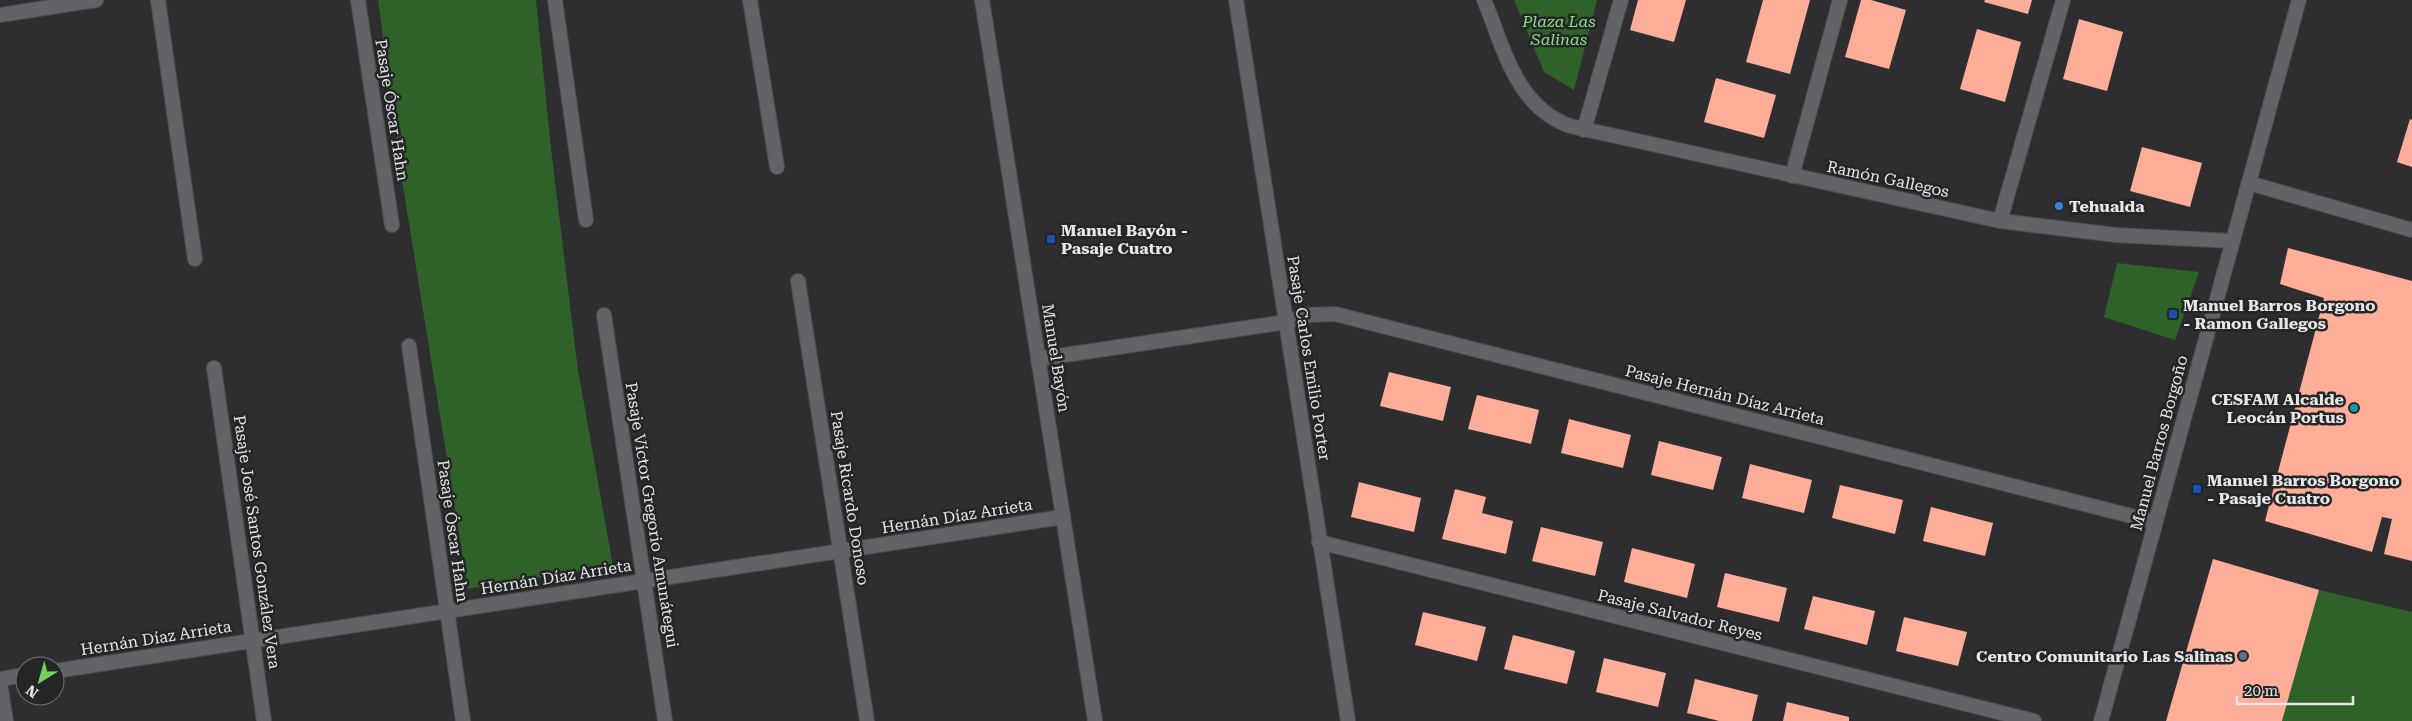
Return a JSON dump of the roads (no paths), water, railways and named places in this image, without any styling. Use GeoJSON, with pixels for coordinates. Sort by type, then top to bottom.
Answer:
{"type":"FeatureCollection","features":[{"type":"Feature","properties":{"kind":"street"},"geometry":{"type":"LineString","coordinates":[[0,15],[96,0]]}},
{"type":"Feature","properties":{"kind":"street"},"geometry":{"type":"LineString","coordinates":[[158,0],[196,259]]}},
{"type":"Feature","properties":{"kind":"street","name":"Pasaje Óscar Hahn"},"geometry":{"type":"LineString","coordinates":[[358,0],[392,225]]}},
{"type":"Feature","properties":{"kind":"street"},"geometry":{"type":"LineString","coordinates":[[555,0],[586,220]]}},
{"type":"Feature","properties":{"kind":"street"},"geometry":{"type":"LineString","coordinates":[[750,0],[777,167]]}},
{"type":"Feature","properties":{"kind":"street","name":"Manuel Bayón"},"geometry":{"type":"LineString","coordinates":[[982,0],[1096,721]]}},
{"type":"Feature","properties":{"kind":"street","name":"Pasaje Carlos Emilio Porter"},"geometry":{"type":"LineString","coordinates":[[1236,0],[1348,721]]}},
{"type":"Feature","properties":{"kind":"street","name":"Ramón Gallegos"},"geometry":{"type":"LineString","coordinates":[[1484,0],[1519,83],[1532,103],[1556,121],[1584,130],[2000,221],[2116,235],[2232,241]]}},
{"type":"Feature","properties":{"kind":"street"},"geometry":{"type":"LineString","coordinates":[[1584,130],[1620,0]]}},
{"type":"Feature","properties":{"kind":"street"},"geometry":{"type":"LineString","coordinates":[[1792,176],[1840,0]]}},
{"type":"Feature","properties":{"kind":"street"},"geometry":{"type":"LineString","coordinates":[[2000,221],[2063,0]]}},
{"type":"Feature","properties":{"kind":"street","name":"Manuel Barros Borgoño"},"geometry":{"type":"LineString","coordinates":[[2100,721],[2299,0]]}},
{"type":"Feature","properties":{"kind":"street"},"geometry":{"type":"LineString","coordinates":[[2248,182],[2412,230]]}},
{"type":"Feature","properties":{"kind":"street","name":"Pasaje Ricardo Donoso"},"geometry":{"type":"LineString","coordinates":[[798,281],[867,721]]}},
{"type":"Feature","properties":{"kind":"street","name":"Pasaje Hernán Díaz Arrieta"},"geometry":{"type":"LineString","coordinates":[[1286,322],[1309,315],[1335,314],[2155,522]]}},
{"type":"Feature","properties":{"kind":"street","name":"Pasaje Víctor Gregorio Amunátegui"},"geometry":{"type":"LineString","coordinates":[[604,315],[665,721]]}},
{"type":"Feature","properties":{"kind":"street"},"geometry":{"type":"LineString","coordinates":[[1038,359],[1286,322]]}},
{"type":"Feature","properties":{"kind":"street","name":"Pasaje Óscar Hahn"},"geometry":{"type":"LineString","coordinates":[[409,346],[463,721]]}},
{"type":"Feature","properties":{"kind":"street","name":"Pasaje José Santos González Vera"},"geometry":{"type":"LineString","coordinates":[[214,368],[264,721]]}},
{"type":"Feature","properties":{"kind":"street","name":"Hernán Díaz Arrieta"},"geometry":{"type":"LineString","coordinates":[[65,669],[1063,517]]}},
{"type":"Feature","properties":{"kind":"street","name":"Pasaje Salvador Reyes"},"geometry":{"type":"LineString","coordinates":[[1319,542],[2034,721]]}},
{"type":"Feature","properties":{"kind":"street"},"geometry":{"type":"LineString","coordinates":[[0,679],[15,677]]}},
{"type":"Feature","properties":{"kind":"street"},"geometry":{"type":"LineString","coordinates":[[0,684],[6,721]]}},
{"type":"Feature","properties":{"kind":"place","name":"Tehualda"},"geometry":{"type":"Point","coordinates":[2059,206]}},
{"type":"Feature","properties":{"kind":"place","name":"Manuel Bayón - Pasaje Cuatro"},"geometry":{"type":"Point","coordinates":[1051,239]}},
{"type":"Feature","properties":{"kind":"place","name":"Manuel Barros Borgono - Ramon Gallegos"},"geometry":{"type":"Point","coordinates":[2173,314]}},
{"type":"Feature","properties":{"kind":"place","name":"CESFAM Alcalde Leocán Portus"},"geometry":{"type":"Point","coordinates":[2354,408]}},
{"type":"Feature","properties":{"kind":"place","name":"Manuel Barros Borgono - Pasaje Cuatro"},"geometry":{"type":"Point","coordinates":[2197,489]}},
{"type":"Feature","properties":{"kind":"place","name":"Centro Comunitario Las Salinas"},"geometry":{"type":"Point","coordinates":[2243,656]}},
{"type":"Feature","properties":{"kind":"park label","name":"Plaza Las Salinas"},"geometry":{"type":"Point","coordinates":[1559,30]}}]}
